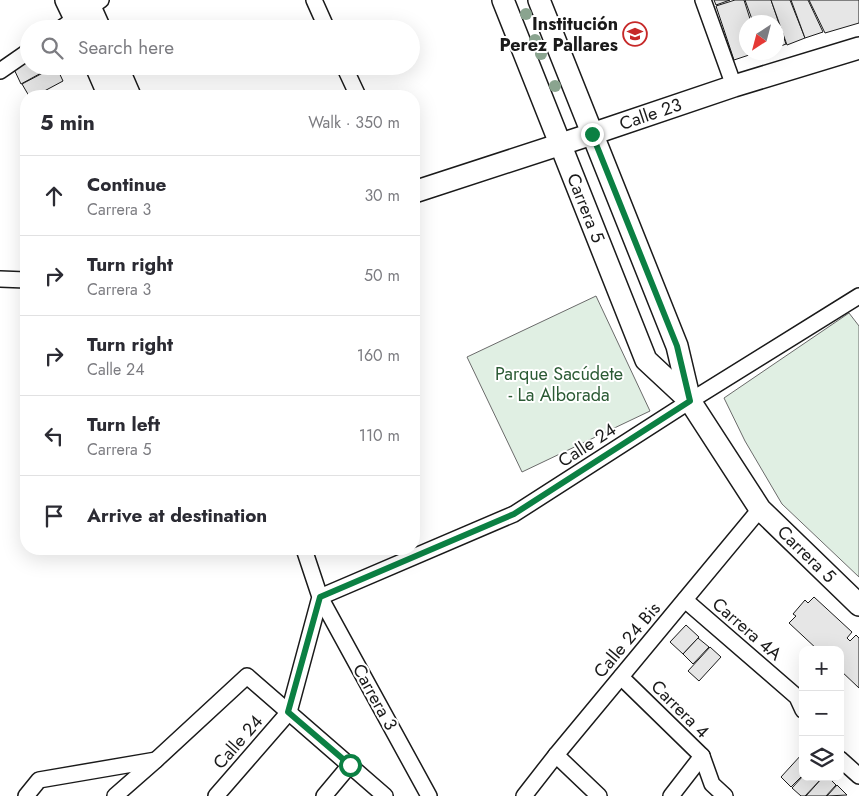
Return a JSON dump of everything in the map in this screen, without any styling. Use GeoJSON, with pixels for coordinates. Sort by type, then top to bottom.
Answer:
{"type":"FeatureCollection","features":[{"type":"Feature","properties":{"kind":"street"},"geometry":{"type":"LineString","coordinates":[[314,0],[323,20]]}},
{"type":"Feature","properties":{"kind":"street","name":"Carrera 5"},"geometry":{"type":"LineString","coordinates":[[503,0],[646,360],[690,401],[760,509],[859,605]]}},
{"type":"Feature","properties":{"kind":"street","name":"Carrera 5"},"geometry":{"type":"LineString","coordinates":[[539,0],[677,346],[690,401]]}},
{"type":"Feature","properties":{"kind":"street"},"geometry":{"type":"LineString","coordinates":[[704,0],[734,86]]}},
{"type":"Feature","properties":{"kind":"street","name":"Calle 23"},"geometry":{"type":"LineString","coordinates":[[420,190],[734,86],[859,48]]}},
{"type":"Feature","properties":{"kind":"street"},"geometry":{"type":"LineString","coordinates":[[0,71],[20,57]]}},
{"type":"Feature","properties":{"kind":"street"},"geometry":{"type":"LineString","coordinates":[[100,75],[106,90]]}},
{"type":"Feature","properties":{"kind":"street"},"geometry":{"type":"LineString","coordinates":[[121,75],[127,90]]}},
{"type":"Feature","properties":{"kind":"street"},"geometry":{"type":"LineString","coordinates":[[348,75],[355,90]]}},
{"type":"Feature","properties":{"kind":"street"},"geometry":{"type":"LineString","coordinates":[[0,279],[20,280]]}},
{"type":"Feature","properties":{"kind":"street","name":"Calle 24"},"geometry":{"type":"LineString","coordinates":[[420,554],[514,514],[690,401],[859,296]]}},
{"type":"Feature","properties":{"kind":"street","name":"Calle 24 Bis"},"geometry":{"type":"LineString","coordinates":[[524,796],[760,509]]}},
{"type":"Feature","properties":{"kind":"street","name":"Carrera 3"},"geometry":{"type":"LineString","coordinates":[[306,555],[320,597],[429,796]]}},
{"type":"Feature","properties":{"kind":"street","name":"Calle 24"},"geometry":{"type":"LineString","coordinates":[[320,597],[418,555]]}},
{"type":"Feature","properties":{"kind":"street"},"geometry":{"type":"LineString","coordinates":[[288,712],[320,597]]}},
{"type":"Feature","properties":{"kind":"street","name":"Carrera 4A"},"geometry":{"type":"LineString","coordinates":[[685,600],[797,697],[799,701]]}},
{"type":"Feature","properties":{"kind":"street"},"geometry":{"type":"LineString","coordinates":[[115,796],[247,676],[385,796]]}},
{"type":"Feature","properties":{"kind":"street","name":"Carrera 4"},"geometry":{"type":"LineString","coordinates":[[621,677],[702,756],[712,784],[724,796]]}},
{"type":"Feature","properties":{"kind":"street","name":"Calle 24"},"geometry":{"type":"LineString","coordinates":[[216,796],[288,712]]}},
{"type":"Feature","properties":{"kind":"street"},"geometry":{"type":"LineString","coordinates":[[556,755],[599,796]]}},
{"type":"Feature","properties":{"kind":"street"},"geometry":{"type":"LineString","coordinates":[[671,796],[702,756]]}},
{"type":"Feature","properties":{"kind":"street"},"geometry":{"type":"LineString","coordinates":[[26,796],[39,780],[156,760]]}},
{"type":"Feature","properties":{"kind":"street"},"geometry":{"type":"LineString","coordinates":[[844,763],[859,776]]}},
{"type":"Feature","properties":{"kind":"street"},"geometry":{"type":"LineString","coordinates":[[324,796],[350,765]]}},
{"type":"Feature","properties":{"kind":"green space","name":"Parque Sacúdete - La Alborada"},"geometry":{"type":"Polygon","coordinates":[[[596,296],[650,411],[522,472],[467,357],[596,296]]]}},
{"type":"Feature","properties":{"kind":"green space"},"geometry":{"type":"Polygon","coordinates":[[[849,313],[859,326],[859,577],[782,504],[745,441],[724,398],[849,313]]]}},
{"type":"Feature","properties":{"kind":"building"},"geometry":{"type":"Polygon","coordinates":[[[714,0],[730,0],[716,5],[714,0]]]}},
{"type":"Feature","properties":{"kind":"building"},"geometry":{"type":"Polygon","coordinates":[[[735,0],[744,0],[749,15],[739,15],[739,58],[734,60],[716,6],[735,0]]]}},
{"type":"Feature","properties":{"kind":"building"},"geometry":{"type":"Polygon","coordinates":[[[745,0],[771,0],[776,15],[750,15],[745,0]]]}},
{"type":"Feature","properties":{"kind":"building"},"geometry":{"type":"Polygon","coordinates":[[[771,0],[790,0],[805,38],[787,45],[784,37],[784,15],[776,15],[771,0]]]}},
{"type":"Feature","properties":{"kind":"building"},"geometry":{"type":"Polygon","coordinates":[[[791,0],[808,0],[823,32],[805,38],[791,0]]]}},
{"type":"Feature","properties":{"kind":"building"},"geometry":{"type":"Polygon","coordinates":[[[809,0],[859,0],[859,23],[825,33],[809,0]]]}},
{"type":"Feature","properties":{"kind":"building"},"geometry":{"type":"Polygon","coordinates":[[[20,61],[20,75],[38,75],[21,84],[12,65],[20,61]]]}},
{"type":"Feature","properties":{"kind":"building"},"geometry":{"type":"Polygon","coordinates":[[[39,75],[60,75],[63,81],[46,90],[26,90],[22,84],[39,75]]]}},
{"type":"Feature","properties":{"kind":"building"},"geometry":{"type":"Polygon","coordinates":[[[814,597],[852,632],[847,638],[850,641],[856,635],[859,638],[859,688],[844,674],[844,646],[814,646],[789,623],[796,616],[793,614],[805,600],[808,603],[814,597]]]}},
{"type":"Feature","properties":{"kind":"building"},"geometry":{"type":"Polygon","coordinates":[[[686,625],[699,637],[683,654],[670,642],[686,625]]]}},
{"type":"Feature","properties":{"kind":"building"},"geometry":{"type":"Polygon","coordinates":[[[698,638],[709,647],[693,664],[683,654],[698,638]]]}},
{"type":"Feature","properties":{"kind":"building"},"geometry":{"type":"Polygon","coordinates":[[[710,647],[721,657],[699,681],[688,671],[710,647]]]}},
{"type":"Feature","properties":{"kind":"building"},"geometry":{"type":"Polygon","coordinates":[[[799,757],[799,779],[791,787],[781,777],[799,757]]]}},
{"type":"Feature","properties":{"kind":"building"},"geometry":{"type":"Polygon","coordinates":[[[799,780],[819,781],[805,796],[801,796],[792,788],[799,780]]]}},
{"type":"Feature","properties":{"kind":"building"},"geometry":{"type":"Polygon","coordinates":[[[819,781],[832,781],[836,785],[826,796],[806,796],[819,781]]]}},
{"type":"Feature","properties":{"kind":"building"},"geometry":{"type":"Polygon","coordinates":[[[837,785],[847,795],[827,796],[837,785]]]}},
{"type":"Feature","properties":{"kind":"place","name":"Institución Perez Pallares"},"geometry":{"type":"Point","coordinates":[635,34]}},
{"type":"Feature","properties":{"kind":"route"},"geometry":{"type":"LineString","coordinates":[[350,765],[288,712],[320,597],[514,514],[690,401],[677,346],[592,134]]}}]}
